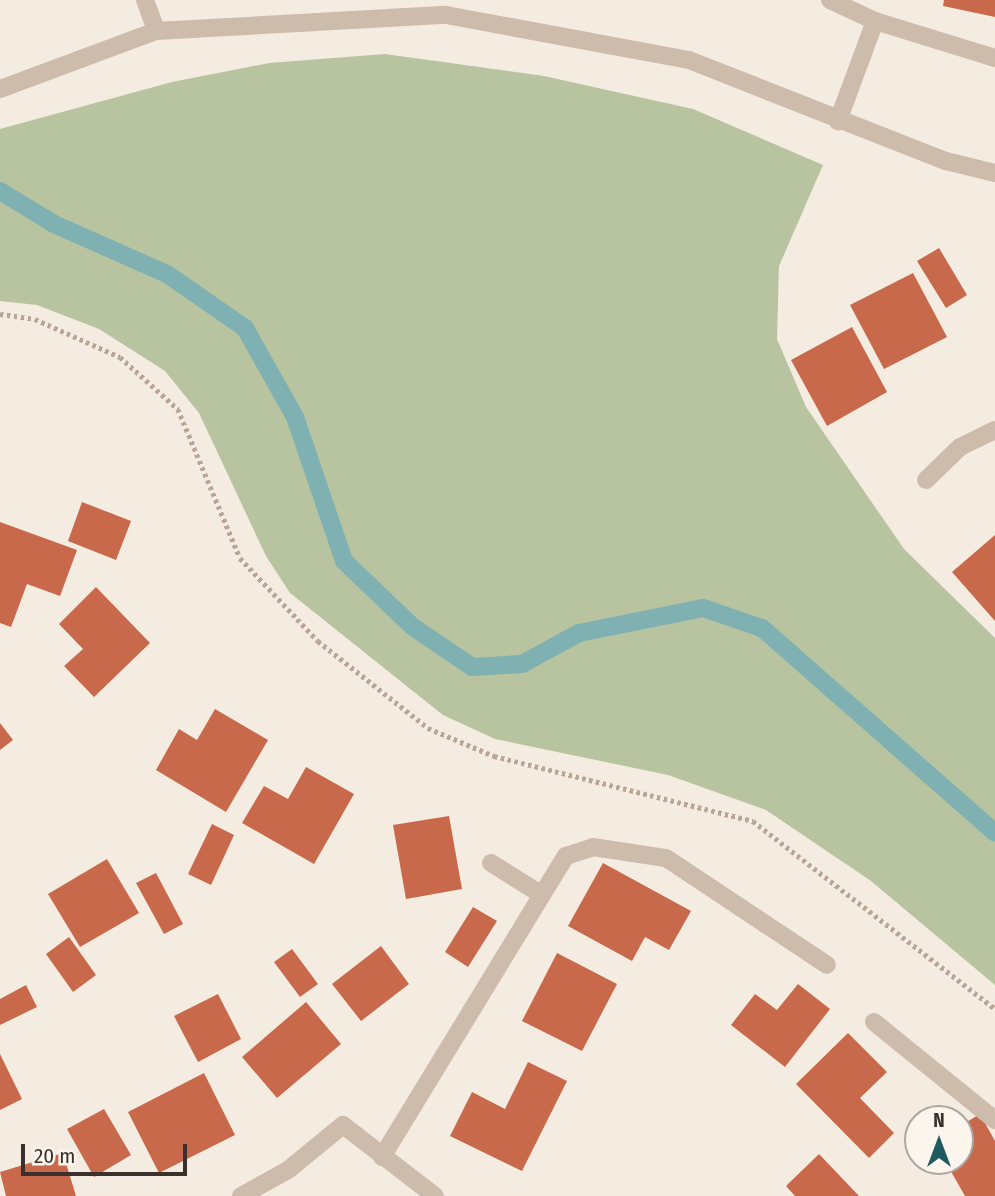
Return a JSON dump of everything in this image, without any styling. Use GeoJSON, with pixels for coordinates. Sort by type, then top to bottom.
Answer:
{"type":"FeatureCollection","features":[{"type":"Feature","properties":{"kind":"street"},"geometry":{"type":"LineString","coordinates":[[145,0],[156,31]]}},
{"type":"Feature","properties":{"kind":"street"},"geometry":{"type":"LineString","coordinates":[[830,0],[875,21],[995,58]]}},
{"type":"Feature","properties":{"kind":"street"},"geometry":{"type":"LineString","coordinates":[[0,89],[156,31],[446,15],[689,60],[838,121],[995,173]]}},
{"type":"Feature","properties":{"kind":"street"},"geometry":{"type":"LineString","coordinates":[[838,121],[875,21]]}},
{"type":"Feature","properties":{"kind":"street"},"geometry":{"type":"LineString","coordinates":[[926,480],[960,447],[995,430]]}},
{"type":"Feature","properties":{"kind":"street"},"geometry":{"type":"LineString","coordinates":[[382,1157],[566,856],[593,847],[666,858],[827,965]]}},
{"type":"Feature","properties":{"kind":"street"},"geometry":{"type":"LineString","coordinates":[[491,863],[542,895]]}},
{"type":"Feature","properties":{"kind":"street"},"geometry":{"type":"LineString","coordinates":[[874,1023],[995,1120]]}},
{"type":"Feature","properties":{"kind":"street"},"geometry":{"type":"LineString","coordinates":[[241,1196],[288,1170],[343,1125],[435,1196]]}},
{"type":"Feature","properties":{"kind":"path"},"geometry":{"type":"LineString","coordinates":[[0,314],[35,319],[120,357],[178,409],[240,558],[318,641],[428,728],[494,756],[753,821],[995,1009]]}},
{"type":"Feature","properties":{"kind":"green space"},"geometry":{"type":"Polygon","coordinates":[[[385,54],[544,76],[693,109],[823,165],[779,266],[777,339],[806,407],[904,549],[995,638],[995,985],[871,881],[766,810],[668,775],[495,739],[443,715],[290,593],[266,556],[199,413],[165,371],[99,329],[37,305],[0,301],[0,129],[172,82],[269,63],[385,54]]]}},
{"type":"Feature","properties":{"kind":"building"},"geometry":{"type":"Polygon","coordinates":[[[944,0],[995,0],[995,17],[943,6],[944,0]]]}},
{"type":"Feature","properties":{"kind":"building"},"geometry":{"type":"Polygon","coordinates":[[[939,248],[967,295],[946,308],[917,261],[939,248]]]}},
{"type":"Feature","properties":{"kind":"building"},"geometry":{"type":"Polygon","coordinates":[[[913,273],[947,337],[884,369],[850,305],[913,273]]]}},
{"type":"Feature","properties":{"kind":"building"},"geometry":{"type":"Polygon","coordinates":[[[852,327],[887,392],[827,426],[791,360],[852,327]]]}},
{"type":"Feature","properties":{"kind":"building"},"geometry":{"type":"Polygon","coordinates":[[[82,502],[131,521],[116,560],[68,541],[82,502]]]}},
{"type":"Feature","properties":{"kind":"building"},"geometry":{"type":"Polygon","coordinates":[[[0,522],[77,550],[60,596],[27,584],[11,627],[0,623],[0,522]]]}},
{"type":"Feature","properties":{"kind":"building"},"geometry":{"type":"Polygon","coordinates":[[[995,535],[995,621],[952,572],[995,535]]]}},
{"type":"Feature","properties":{"kind":"building"},"geometry":{"type":"Polygon","coordinates":[[[96,587],[150,643],[94,697],[64,666],[83,649],[59,624],[96,587]]]}},
{"type":"Feature","properties":{"kind":"building"},"geometry":{"type":"Polygon","coordinates":[[[215,709],[268,740],[226,812],[156,770],[179,729],[197,740],[215,709]]]}},
{"type":"Feature","properties":{"kind":"building"},"geometry":{"type":"Polygon","coordinates":[[[0,723],[13,740],[0,750],[0,723]]]}},
{"type":"Feature","properties":{"kind":"building"},"geometry":{"type":"Polygon","coordinates":[[[306,767],[354,794],[314,864],[242,823],[264,786],[288,799],[306,767]]]}},
{"type":"Feature","properties":{"kind":"building"},"geometry":{"type":"Polygon","coordinates":[[[449,816],[462,889],[406,899],[393,825],[449,816]]]}},
{"type":"Feature","properties":{"kind":"building"},"geometry":{"type":"Polygon","coordinates":[[[212,824],[234,835],[211,885],[188,874],[212,824]]]}},
{"type":"Feature","properties":{"kind":"building"},"geometry":{"type":"Polygon","coordinates":[[[107,859],[139,913],[80,947],[48,894],[107,859]]]}},
{"type":"Feature","properties":{"kind":"building"},"geometry":{"type":"Polygon","coordinates":[[[603,863],[691,911],[669,950],[645,937],[632,961],[568,926],[603,863]]]}},
{"type":"Feature","properties":{"kind":"building"},"geometry":{"type":"Polygon","coordinates":[[[156,873],[183,924],[164,934],[136,883],[156,873]]]}},
{"type":"Feature","properties":{"kind":"building"},"geometry":{"type":"Polygon","coordinates":[[[473,907],[497,921],[468,967],[445,952],[473,907]]]}},
{"type":"Feature","properties":{"kind":"building"},"geometry":{"type":"Polygon","coordinates":[[[69,937],[96,975],[73,992],[46,954],[69,937]]]}},
{"type":"Feature","properties":{"kind":"building"},"geometry":{"type":"Polygon","coordinates":[[[381,946],[409,984],[361,1021],[332,984],[381,946]]]}},
{"type":"Feature","properties":{"kind":"building"},"geometry":{"type":"Polygon","coordinates":[[[292,949],[318,984],[300,997],[274,962],[292,949]]]}},
{"type":"Feature","properties":{"kind":"building"},"geometry":{"type":"Polygon","coordinates":[[[557,953],[617,984],[582,1051],[522,1021],[557,953]]]}},
{"type":"Feature","properties":{"kind":"building"},"geometry":{"type":"Polygon","coordinates":[[[798,984],[830,1009],[785,1067],[731,1025],[755,994],[777,1010],[798,984]]]}},
{"type":"Feature","properties":{"kind":"building"},"geometry":{"type":"Polygon","coordinates":[[[26,985],[37,1007],[0,1025],[0,999],[26,985]]]}},
{"type":"Feature","properties":{"kind":"building"},"geometry":{"type":"Polygon","coordinates":[[[218,994],[241,1039],[198,1062],[174,1016],[218,994]]]}},
{"type":"Feature","properties":{"kind":"building"},"geometry":{"type":"Polygon","coordinates":[[[306,1002],[341,1044],[277,1098],[242,1057],[306,1002]]]}},
{"type":"Feature","properties":{"kind":"building"},"geometry":{"type":"Polygon","coordinates":[[[848,1033],[887,1072],[860,1098],[894,1133],[869,1158],[796,1084],[848,1033]]]}},
{"type":"Feature","properties":{"kind":"building"},"geometry":{"type":"Polygon","coordinates":[[[0,1054],[22,1099],[0,1110],[0,1054]]]}},
{"type":"Feature","properties":{"kind":"building"},"geometry":{"type":"Polygon","coordinates":[[[528,1062],[567,1081],[522,1171],[450,1136],[472,1092],[505,1109],[528,1062]]]}},
{"type":"Feature","properties":{"kind":"building"},"geometry":{"type":"Polygon","coordinates":[[[204,1073],[235,1135],[159,1173],[128,1112],[204,1073]]]}},
{"type":"Feature","properties":{"kind":"building"},"geometry":{"type":"Polygon","coordinates":[[[104,1109],[131,1155],[94,1177],[67,1129],[104,1109]]]}},
{"type":"Feature","properties":{"kind":"building"},"geometry":{"type":"Polygon","coordinates":[[[980,1114],[995,1141],[995,1196],[965,1196],[953,1175],[974,1175],[974,1118],[980,1114]]]}},
{"type":"Feature","properties":{"kind":"building"},"geometry":{"type":"Polygon","coordinates":[[[63,1153],[76,1196],[6,1196],[0,1172],[63,1153]]]}},
{"type":"Feature","properties":{"kind":"building"},"geometry":{"type":"Polygon","coordinates":[[[819,1154],[859,1196],[795,1196],[786,1186],[819,1154]]]}},
{"type":"Feature","properties":{"kind":"waterway"},"geometry":{"type":"LineString","coordinates":[[0,191],[54,224],[167,274],[245,328],[295,417],[344,561],[413,627],[472,667],[522,664],[579,633],[703,608],[762,628],[995,833]]}}]}
